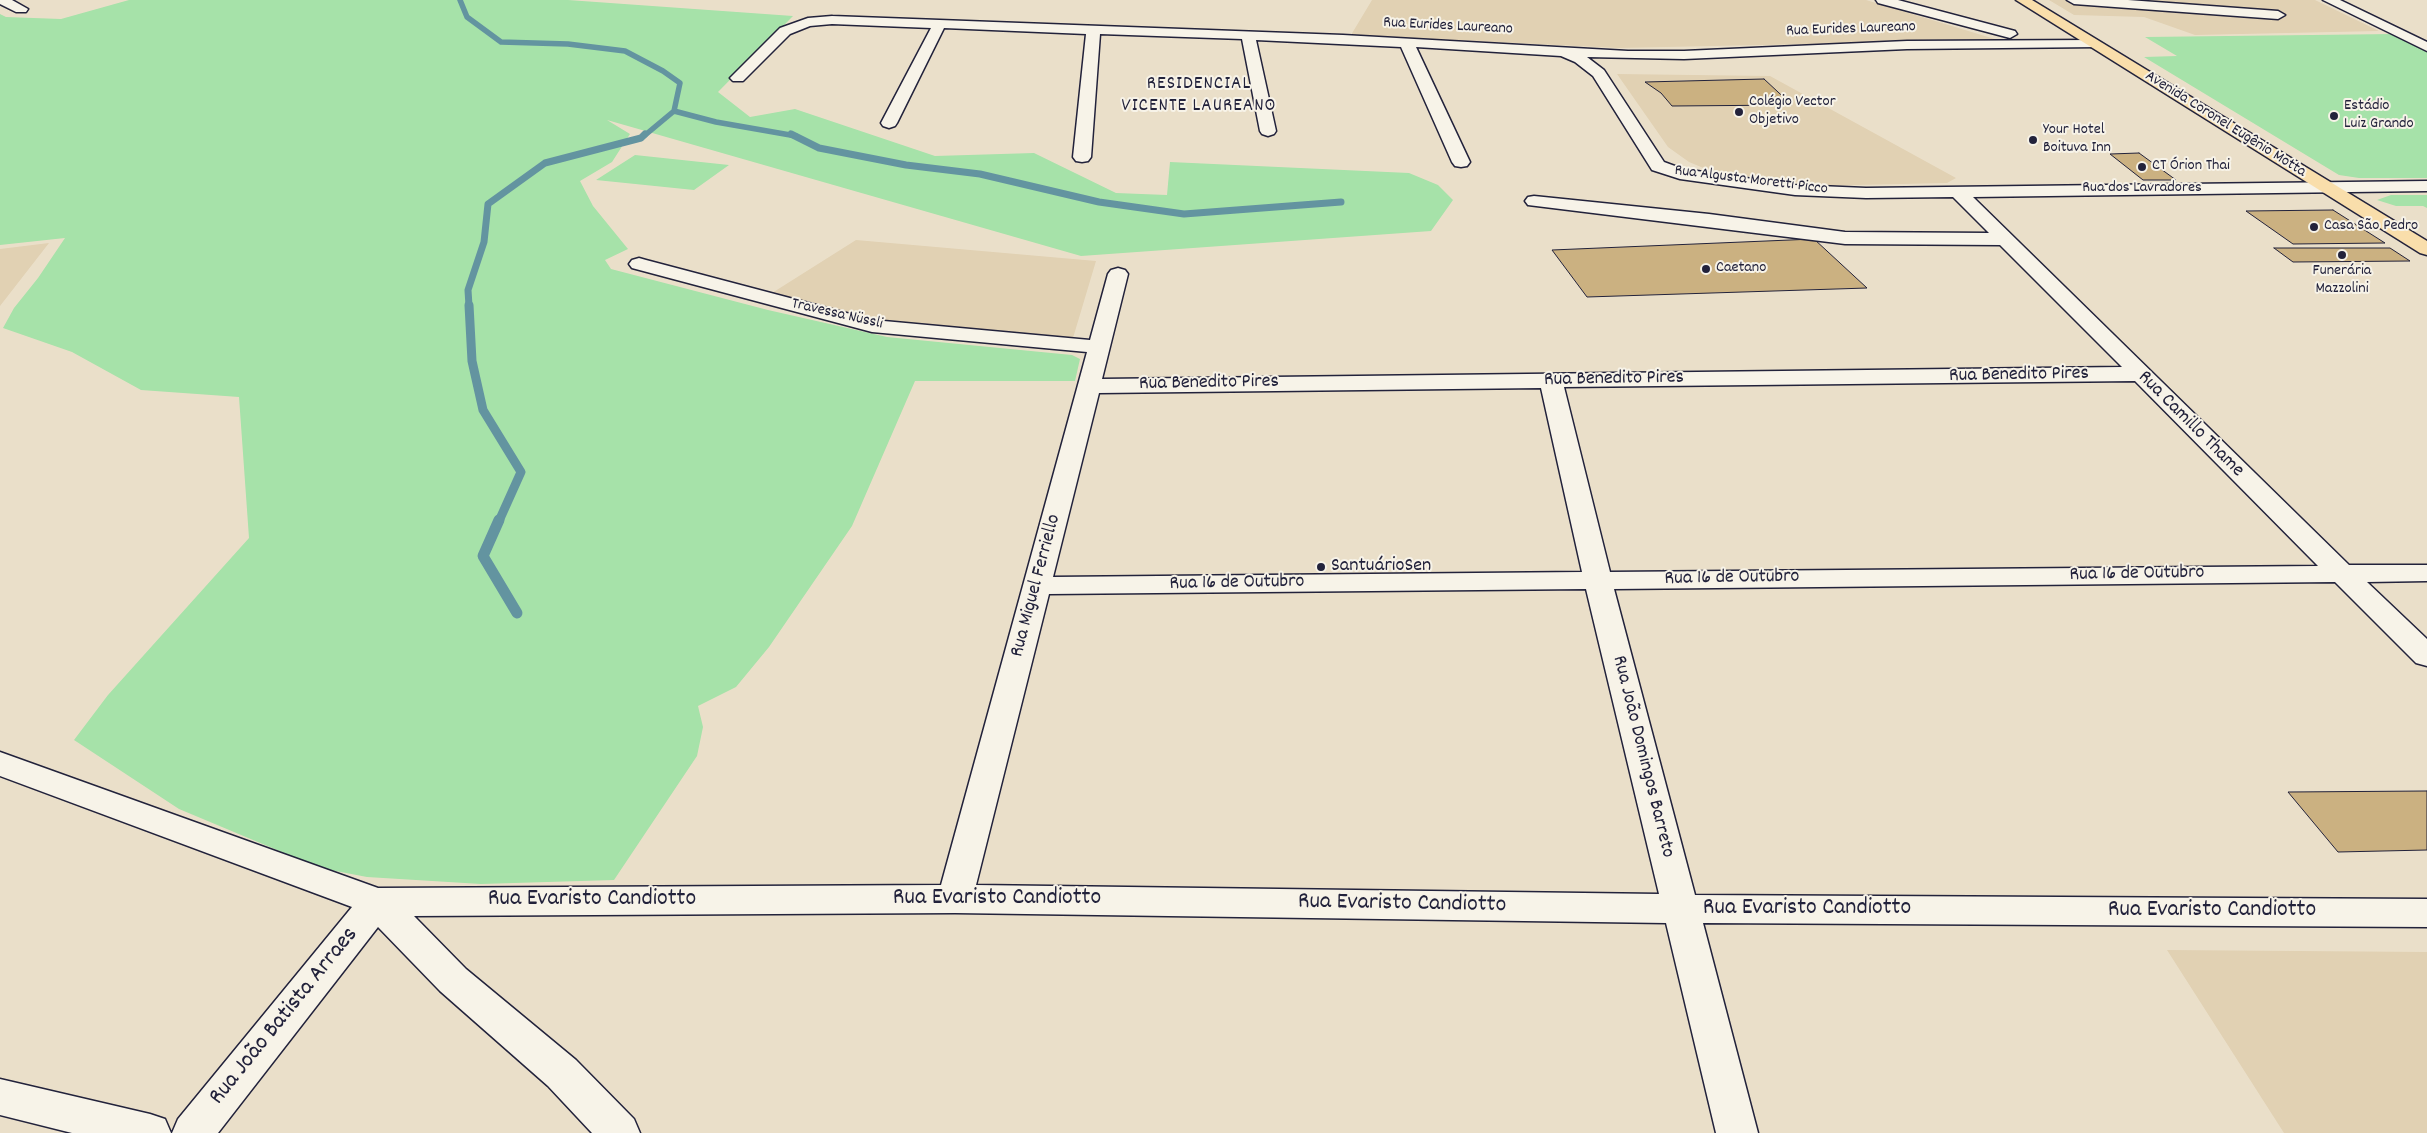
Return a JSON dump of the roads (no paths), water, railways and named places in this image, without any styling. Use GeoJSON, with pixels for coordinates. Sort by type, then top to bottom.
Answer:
{"type":"FeatureCollection","features":[{"type":"Feature","properties":{"kind":"main road","name":"Avenida Coronel Eugênio Motta"},"geometry":{"type":"LineString","coordinates":[[2022,0],[2427,249]]}},
{"type":"Feature","properties":{"kind":"street"},"geometry":{"type":"LineString","coordinates":[[1,0],[21,9]]}},
{"type":"Feature","properties":{"kind":"street"},"geometry":{"type":"LineString","coordinates":[[1883,0],[2011,34],[2066,44]]}},
{"type":"Feature","properties":{"kind":"street"},"geometry":{"type":"LineString","coordinates":[[2074,0],[2278,15]]}},
{"type":"Feature","properties":{"kind":"street"},"geometry":{"type":"LineString","coordinates":[[2330,0],[2427,47]]}},
{"type":"Feature","properties":{"kind":"street","name":"Rua Eurides Laureano"},"geometry":{"type":"LineString","coordinates":[[738,78],[781,33],[802,24],[832,20],[1248,35],[1628,54],[1684,54],[1907,45],[2093,44]]}},
{"type":"Feature","properties":{"kind":"street"},"geometry":{"type":"LineString","coordinates":[[889,123],[940,23]]}},
{"type":"Feature","properties":{"kind":"street"},"geometry":{"type":"LineString","coordinates":[[2379,23],[2427,32]]}},
{"type":"Feature","properties":{"kind":"street"},"geometry":{"type":"LineString","coordinates":[[1082,157],[1093,29]]}},
{"type":"Feature","properties":{"kind":"street"},"geometry":{"type":"LineString","coordinates":[[1248,35],[1268,131]]}},
{"type":"Feature","properties":{"kind":"street"},"geometry":{"type":"LineString","coordinates":[[1406,42],[1461,162]]}},
{"type":"Feature","properties":{"kind":"street","name":"Rua Algusta Moretti Picco"},"geometry":{"type":"LineString","coordinates":[[1558,51],[1580,60],[1599,73],[1658,166],[1668,171],[1802,191],[1866,193],[1956,191]]}},
{"type":"Feature","properties":{"kind":"street"},"geometry":{"type":"LineString","coordinates":[[1599,73],[1609,60],[1628,54]]}},
{"type":"Feature","properties":{"kind":"street","name":"Rua dos Lavradores"},"geometry":{"type":"LineString","coordinates":[[1956,191],[2427,186]]}},
{"type":"Feature","properties":{"kind":"street","name":"Rua Camillo Thame"},"geometry":{"type":"LineString","coordinates":[[1956,191],[2427,656]]}},
{"type":"Feature","properties":{"kind":"street"},"geometry":{"type":"LineString","coordinates":[[1534,201],[1709,220],[1844,238],[2004,239]]}},
{"type":"Feature","properties":{"kind":"street","name":"Travessa Nüssli"},"geometry":{"type":"LineString","coordinates":[[639,264],[872,326],[1099,347]]}},
{"type":"Feature","properties":{"kind":"street","name":"Rua Miguel Ferriello"},"geometry":{"type":"LineString","coordinates":[[955,899],[1118,274]]}},
{"type":"Feature","properties":{"kind":"street","name":"Rua Benedito Pires"},"geometry":{"type":"LineString","coordinates":[[1089,386],[2140,374]]}},
{"type":"Feature","properties":{"kind":"street","name":"Rua João Domingos Barreto"},"geometry":{"type":"LineString","coordinates":[[1551,381],[1598,580],[1737,1133]]}},
{"type":"Feature","properties":{"kind":"street","name":"Rua 16 de Outubro"},"geometry":{"type":"LineString","coordinates":[[1037,586],[2427,573]]}},
{"type":"Feature","properties":{"kind":"street"},"geometry":{"type":"LineString","coordinates":[[0,764],[377,902],[453,980],[562,1073],[620,1133]]}},
{"type":"Feature","properties":{"kind":"street","name":"Rua Evaristo Candiotto"},"geometry":{"type":"LineString","coordinates":[[377,902],[955,899],[1681,910],[2427,913]]}},
{"type":"Feature","properties":{"kind":"street","name":"Rua João Batista Arraes"},"geometry":{"type":"LineString","coordinates":[[192,1133],[377,902]]}},
{"type":"Feature","properties":{"kind":"street"},"geometry":{"type":"LineString","coordinates":[[0,1096],[150,1133]]}},
{"type":"Feature","properties":{"kind":"waterway"},"geometry":{"type":"LineString","coordinates":[[460,0],[467,17],[501,42],[568,44],[625,51],[663,71],[680,83],[674,111]]}},
{"type":"Feature","properties":{"kind":"waterway"},"geometry":{"type":"LineString","coordinates":[[644,136],[674,111]]}},
{"type":"Feature","properties":{"kind":"waterway"},"geometry":{"type":"LineString","coordinates":[[674,111],[716,122],[794,136]]}},
{"type":"Feature","properties":{"kind":"waterway"},"geometry":{"type":"LineString","coordinates":[[469,306],[468,290],[484,242],[488,204],[545,163],[641,138],[645,134]]}},
{"type":"Feature","properties":{"kind":"waterway"},"geometry":{"type":"LineString","coordinates":[[794,136],[819,148],[906,165],[980,174],[1099,202],[1184,214],[1341,202]]}},
{"type":"Feature","properties":{"kind":"waterway"},"geometry":{"type":"LineString","coordinates":[[469,305],[472,361],[483,410],[521,472],[499,521]]}},
{"type":"Feature","properties":{"kind":"waterway"},"geometry":{"type":"LineString","coordinates":[[499,520],[483,556],[517,613]]}},
{"type":"Feature","properties":{"kind":"place","name":"Colégio Vector Objetivo"},"geometry":{"type":"Point","coordinates":[1739,112]}},
{"type":"Feature","properties":{"kind":"place","name":"Estádio Luiz Grando"},"geometry":{"type":"Point","coordinates":[2334,116]}},
{"type":"Feature","properties":{"kind":"place","name":"Your Hotel Boituva Inn"},"geometry":{"type":"Point","coordinates":[2033,140]}},
{"type":"Feature","properties":{"kind":"place","name":"CT Órion Thai"},"geometry":{"type":"Point","coordinates":[2142,167]}},
{"type":"Feature","properties":{"kind":"place","name":"Casa São Pedro"},"geometry":{"type":"Point","coordinates":[2314,227]}},
{"type":"Feature","properties":{"kind":"place","name":"Funerária Mazzolini"},"geometry":{"type":"Point","coordinates":[2342,255]}},
{"type":"Feature","properties":{"kind":"place","name":"Caetano"},"geometry":{"type":"Point","coordinates":[1706,269]}},
{"type":"Feature","properties":{"kind":"place","name":"SantuárioSen"},"geometry":{"type":"Point","coordinates":[1321,567]}},
{"type":"Feature","properties":{"kind":"district","name":"RESIDENCIAL VICENTE LAUREANO"},"geometry":{"type":"Point","coordinates":[1199,96]}}]}
